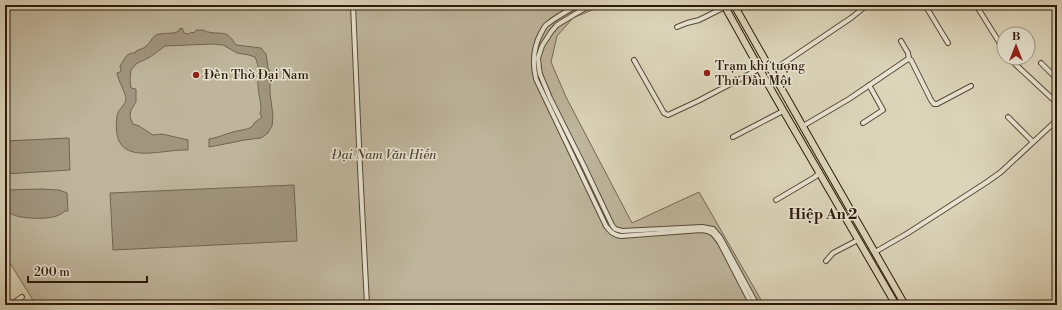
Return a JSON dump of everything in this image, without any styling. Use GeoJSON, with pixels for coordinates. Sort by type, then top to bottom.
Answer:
{"type":"FeatureCollection","features":[{"type":"Feature","properties":{"kind":"highway"},"geometry":{"type":"LineString","coordinates":[[734,5],[905,305]]}},
{"type":"Feature","properties":{"kind":"highway"},"geometry":{"type":"LineString","coordinates":[[724,6],[783,111],[896,305]]}},
{"type":"Feature","properties":{"kind":"street"},"geometry":{"type":"LineString","coordinates":[[353,5],[367,305]]}},
{"type":"Feature","properties":{"kind":"street"},"geometry":{"type":"LineString","coordinates":[[578,5],[558,16],[545,26],[538,39],[533,55],[534,71],[536,79],[606,226],[615,235],[621,236],[701,230],[712,233],[716,236],[720,243],[752,305]]}},
{"type":"Feature","properties":{"kind":"street"},"geometry":{"type":"LineString","coordinates":[[590,5],[557,26],[551,32],[542,46],[538,58],[539,68],[550,98],[612,225],[616,229],[622,231],[702,227],[713,229],[722,240],[758,305]]}},
{"type":"Feature","properties":{"kind":"street"},"geometry":{"type":"LineString","coordinates":[[772,71],[851,18],[867,5]]}},
{"type":"Feature","properties":{"kind":"street"},"geometry":{"type":"LineString","coordinates":[[925,5],[948,43]]}},
{"type":"Feature","properties":{"kind":"street"},"geometry":{"type":"LineString","coordinates":[[976,5],[996,37]]}},
{"type":"Feature","properties":{"kind":"street"},"geometry":{"type":"LineString","coordinates":[[677,27],[698,20],[724,6]]}},
{"type":"Feature","properties":{"kind":"street"},"geometry":{"type":"LineString","coordinates":[[901,41],[908,53],[909,59],[911,60],[934,104],[937,104],[972,86]]}},
{"type":"Feature","properties":{"kind":"street"},"geometry":{"type":"LineString","coordinates":[[1057,54],[1055,58],[1057,63]]}},
{"type":"Feature","properties":{"kind":"street"},"geometry":{"type":"LineString","coordinates":[[803,126],[849,99],[909,59]]}},
{"type":"Feature","properties":{"kind":"street"},"geometry":{"type":"LineString","coordinates":[[634,60],[654,97],[666,115],[669,115],[698,101],[760,69]]}},
{"type":"Feature","properties":{"kind":"street"},"geometry":{"type":"LineString","coordinates":[[1041,63],[1057,79]]}},
{"type":"Feature","properties":{"kind":"street"},"geometry":{"type":"LineString","coordinates":[[1017,66],[1057,103]]}},
{"type":"Feature","properties":{"kind":"street"},"geometry":{"type":"LineString","coordinates":[[863,123],[883,110],[869,85]]}},
{"type":"Feature","properties":{"kind":"street"},"geometry":{"type":"LineString","coordinates":[[733,136],[783,111]]}},
{"type":"Feature","properties":{"kind":"street"},"geometry":{"type":"LineString","coordinates":[[1008,117],[1032,142]]}},
{"type":"Feature","properties":{"kind":"street"},"geometry":{"type":"LineString","coordinates":[[875,252],[908,233],[1001,172],[1057,120]]}},
{"type":"Feature","properties":{"kind":"street"},"geometry":{"type":"LineString","coordinates":[[776,200],[815,177],[819,173]]}},
{"type":"Feature","properties":{"kind":"street"},"geometry":{"type":"LineString","coordinates":[[826,261],[833,253],[858,240]]}},
{"type":"Feature","properties":{"kind":"street"},"geometry":{"type":"LineString","coordinates":[[10,305],[22,297]]}},
{"type":"Feature","properties":{"kind":"green space","name":"Đại Nam Văn Hiến"},"geometry":{"type":"Polygon","coordinates":[[[5,5],[604,5],[573,18],[557,36],[551,62],[566,97],[632,223],[699,192],[764,305],[36,305],[5,255],[5,5]]]}},
{"type":"Feature","properties":{"kind":"shaded area"},"geometry":{"type":"Polygon","coordinates":[[[182,28],[184,33],[189,34],[191,32],[194,33],[196,30],[203,30],[207,32],[224,34],[230,37],[236,45],[261,48],[266,54],[268,68],[270,71],[270,93],[273,116],[272,126],[268,133],[261,138],[209,147],[209,139],[250,128],[262,117],[260,114],[261,107],[258,89],[258,68],[255,57],[237,53],[223,45],[165,46],[150,57],[136,64],[131,70],[131,88],[136,89],[136,102],[131,110],[130,117],[133,124],[153,135],[162,134],[188,140],[188,150],[138,153],[128,150],[121,144],[117,133],[117,116],[126,99],[117,73],[121,70],[120,66],[127,55],[144,48],[156,35],[176,32],[182,28]]]}},
{"type":"Feature","properties":{"kind":"shaded area"},"geometry":{"type":"Polygon","coordinates":[[[69,138],[70,170],[5,174],[5,141],[69,138]]]}},
{"type":"Feature","properties":{"kind":"shaded area"},"geometry":{"type":"Polygon","coordinates":[[[294,185],[297,241],[113,250],[110,193],[294,185]]]}},
{"type":"Feature","properties":{"kind":"shaded area"},"geometry":{"type":"Polygon","coordinates":[[[5,190],[59,190],[67,193],[68,211],[51,217],[27,218],[13,215],[5,210],[5,190]]]}},
{"type":"Feature","properties":{"kind":"place","name":"Trạm khí tượng Thủ Dầu Một"},"geometry":{"type":"Point","coordinates":[707,73]}},
{"type":"Feature","properties":{"kind":"place","name":"Đền Thờ Đại Nam"},"geometry":{"type":"Point","coordinates":[196,75]}},
{"type":"Feature","properties":{"kind":"district","name":"Hiệp An 2"},"geometry":{"type":"Point","coordinates":[823,214]}}]}
